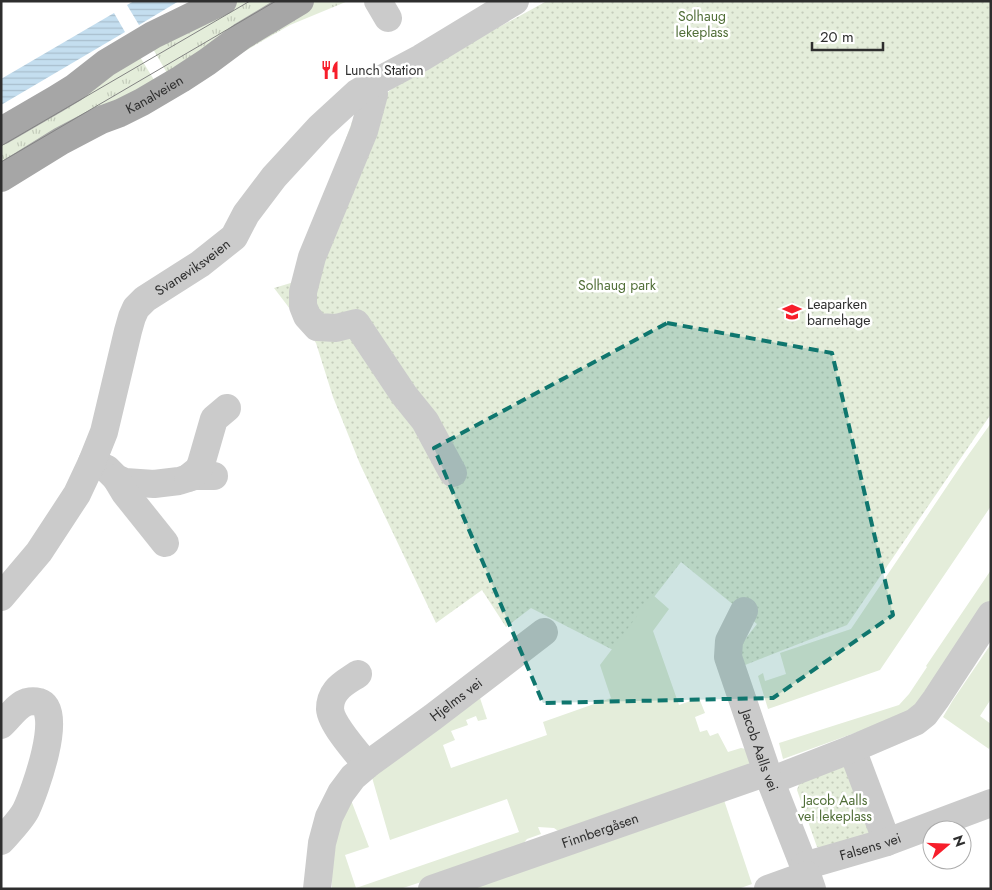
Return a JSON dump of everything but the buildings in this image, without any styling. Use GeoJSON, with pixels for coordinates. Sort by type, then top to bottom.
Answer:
{"type":"FeatureCollection","features":[{"type":"Feature","properties":{"kind":"main road"},"geometry":{"type":"LineString","coordinates":[[1,131],[74,88],[106,63],[153,35],[223,1]]}},
{"type":"Feature","properties":{"kind":"main road","name":"Kanalveien"},"geometry":{"type":"LineString","coordinates":[[1,178],[61,141],[101,120],[120,113],[181,79],[242,36],[300,1]]}},
{"type":"Feature","properties":{"kind":"street","name":"Svaneviksveien"},"geometry":{"type":"LineString","coordinates":[[1,597],[39,552],[77,494],[92,462],[104,432],[128,331],[136,308],[145,299],[200,264],[234,237],[246,214],[274,177],[320,127],[357,93],[421,58],[516,1]]}},
{"type":"Feature","properties":{"kind":"street"},"geometry":{"type":"LineString","coordinates":[[372,84],[374,94],[364,131],[312,257],[303,292],[303,306],[307,316],[317,327],[336,328],[356,323],[404,395],[425,421],[452,473]]}},
{"type":"Feature","properties":{"kind":"street"},"geometry":{"type":"LineString","coordinates":[[116,478],[125,482],[154,484],[201,477],[198,470],[214,419],[227,408]]}},
{"type":"Feature","properties":{"kind":"street"},"geometry":{"type":"LineString","coordinates":[[92,462],[107,469],[116,478],[125,493],[165,543]]}},
{"type":"Feature","properties":{"kind":"street","name":"Jacob Aalls vei"},"geometry":{"type":"LineString","coordinates":[[744,611],[729,641],[728,657],[768,776],[808,877]]}},
{"type":"Feature","properties":{"kind":"street","name":"Finnbergåsen"},"geometry":{"type":"LineString","coordinates":[[432,889],[852,749],[906,727],[925,714],[991,615]]}},
{"type":"Feature","properties":{"kind":"street","name":"Hjelms vei"},"geometry":{"type":"LineString","coordinates":[[317,889],[322,843],[329,817],[341,793],[353,777],[366,765],[433,717],[544,632]]}},
{"type":"Feature","properties":{"kind":"street"},"geometry":{"type":"LineString","coordinates":[[358,674],[335,692],[331,701],[330,711],[333,720],[366,765]]}},
{"type":"Feature","properties":{"kind":"street"},"geometry":{"type":"LineString","coordinates":[[1,725],[26,702],[33,701],[41,702],[45,706],[50,724],[45,755],[25,812],[1,841]]}},
{"type":"Feature","properties":{"kind":"street"},"geometry":{"type":"LineString","coordinates":[[852,749],[887,842]]}},
{"type":"Feature","properties":{"kind":"street","name":"Falsens vei"},"geometry":{"type":"LineString","coordinates":[[768,889],[808,877],[887,842],[991,804]]}},
{"type":"Feature","properties":{"kind":"highlighted area"},"geometry":{"type":"Polygon","coordinates":[[[667,323],[832,353],[893,615],[773,698],[543,703],[434,448],[667,323]]]}},
{"type":"Feature","properties":{"kind":"green space"},"geometry":{"type":"Polygon","coordinates":[[[238,1],[289,1],[167,73],[149,42],[238,1]]]}},
{"type":"Feature","properties":{"kind":"green space"},"geometry":{"type":"Polygon","coordinates":[[[316,1],[348,1],[290,25],[226,62],[250,39],[316,1]]]}},
{"type":"Feature","properties":{"kind":"green space","name":"Solhaug park"},"geometry":{"type":"Polygon","coordinates":[[[547,1],[991,1],[991,414],[847,625],[740,667],[736,651],[757,624],[681,562],[613,650],[531,608],[506,627],[482,590],[436,623],[360,464],[333,397],[316,343],[274,288],[294,282],[352,122],[405,78],[547,1]]]}},
{"type":"Feature","properties":{"kind":"green space"},"geometry":{"type":"Polygon","coordinates":[[[140,57],[159,88],[1,170],[1,138],[140,57]]]}},
{"type":"Feature","properties":{"kind":"green space"},"geometry":{"type":"Polygon","coordinates":[[[991,423],[991,506],[880,670],[768,709],[758,676],[763,673],[765,681],[786,674],[780,653],[851,629],[991,423]]]}},
{"type":"Feature","properties":{"kind":"green space"},"geometry":{"type":"Polygon","coordinates":[[[991,570],[991,603],[910,713],[783,759],[779,743],[899,705],[909,694],[991,570]]]}},
{"type":"Feature","properties":{"kind":"green space"},"geometry":{"type":"Polygon","coordinates":[[[653,595],[669,609],[653,631],[679,705],[699,698],[705,713],[695,717],[700,732],[707,730],[710,736],[718,733],[728,752],[741,748],[746,749],[751,762],[734,774],[564,835],[554,828],[538,827],[541,834],[527,839],[518,850],[400,889],[332,889],[331,867],[334,836],[351,800],[369,847],[345,855],[356,888],[519,832],[507,799],[390,840],[371,774],[478,692],[487,719],[478,721],[476,716],[466,720],[468,725],[451,731],[455,740],[443,745],[451,768],[547,735],[543,722],[611,698],[600,665],[653,595]]]}},
{"type":"Feature","properties":{"kind":"green space"},"geometry":{"type":"Polygon","coordinates":[[[991,644],[991,699],[980,716],[991,724],[991,744],[989,749],[943,717],[991,644]]]}},
{"type":"Feature","properties":{"kind":"green space","name":"Jacob Aalls vei lekeplass"},"geometry":{"type":"Polygon","coordinates":[[[846,766],[870,835],[824,850],[817,847],[797,790],[800,781],[846,766]]]}},
{"type":"Feature","properties":{"kind":"green space"},"geometry":{"type":"Polygon","coordinates":[[[723,797],[752,884],[738,889],[458,889],[723,797]]]}},
{"type":"Feature","properties":{"kind":"water"},"geometry":{"type":"Polygon","coordinates":[[[134,1],[179,1],[139,25],[127,5],[134,1]]]}},
{"type":"Feature","properties":{"kind":"water"},"geometry":{"type":"Polygon","coordinates":[[[114,13],[125,32],[1,105],[1,79],[114,13]]]}},
{"type":"Feature","properties":{"kind":"tram line"},"geometry":{"type":"LineString","coordinates":[[1,146],[250,1]]}},
{"type":"Feature","properties":{"kind":"tram line"},"geometry":{"type":"LineString","coordinates":[[1,162],[276,1]]}},
{"type":"Feature","properties":{"kind":"place","name":"Lunch Station"},"geometry":{"type":"Point","coordinates":[330,70]}},
{"type":"Feature","properties":{"kind":"place","name":"Leaparken barnehage"},"geometry":{"type":"Point","coordinates":[792,312]}},
{"type":"Feature","properties":{"kind":"park label","name":"Solhaug lekeplass"},"geometry":{"type":"Point","coordinates":[702,24]}}]}
